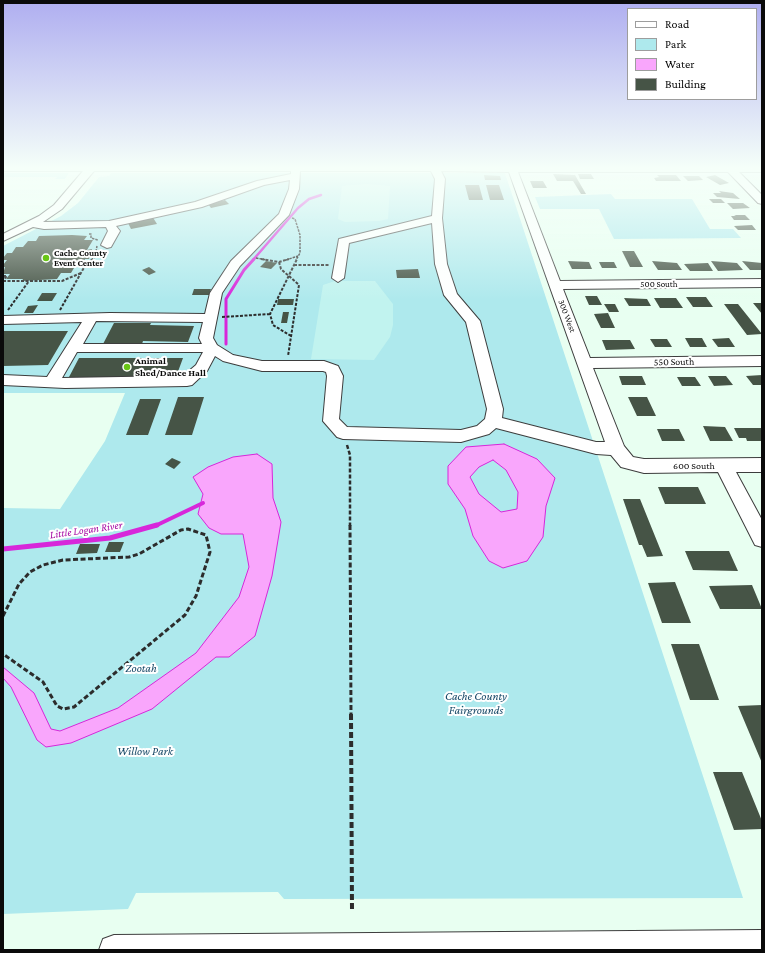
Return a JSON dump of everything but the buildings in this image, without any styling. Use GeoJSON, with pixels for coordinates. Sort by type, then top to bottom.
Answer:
{"type":"FeatureCollection","features":[{"type":"Feature","properties":{"kind":"street"},"geometry":{"type":"LineString","coordinates":[[3,238],[33,224],[51,211]]}},
{"type":"Feature","properties":{"kind":"street"},"geometry":{"type":"LineString","coordinates":[[33,224],[44,226],[109,224],[168,211]]}},
{"type":"Feature","properties":{"kind":"street"},"geometry":{"type":"LineString","coordinates":[[285,211],[284,215],[235,264],[216,293],[213,318],[206,338],[212,348],[228,358],[262,366],[324,366],[333,369],[335,376],[332,421],[343,433],[460,436],[483,430],[493,421],[495,409],[474,321],[452,295],[441,264],[436,218],[437,211]]}},
{"type":"Feature","properties":{"kind":"street","name":"300 West"},"geometry":{"type":"LineString","coordinates":[[529,211],[621,455]]}},
{"type":"Feature","properties":{"kind":"street"},"geometry":{"type":"LineString","coordinates":[[338,278],[343,241],[436,218]]}},
{"type":"Feature","properties":{"kind":"street"},"geometry":{"type":"LineString","coordinates":[[104,241],[114,231],[109,224]]}},
{"type":"Feature","properties":{"kind":"street","name":"500 South"},"geometry":{"type":"LineString","coordinates":[[556,285],[762,283]]}},
{"type":"Feature","properties":{"kind":"street"},"geometry":{"type":"LineString","coordinates":[[5,315],[54,319],[213,318]]}},
{"type":"Feature","properties":{"kind":"street"},"geometry":{"type":"LineString","coordinates":[[52,382],[91,318]]}},
{"type":"Feature","properties":{"kind":"street"},"geometry":{"type":"LineString","coordinates":[[72,348],[212,348]]}},
{"type":"Feature","properties":{"kind":"street"},"geometry":{"type":"LineString","coordinates":[[3,380],[52,382],[187,381],[202,368],[212,348]]}},
{"type":"Feature","properties":{"kind":"street","name":"550 South"},"geometry":{"type":"LineString","coordinates":[[585,363],[762,361]]}},
{"type":"Feature","properties":{"kind":"street","name":"600 South"},"geometry":{"type":"LineString","coordinates":[[493,421],[621,455],[644,466],[762,466]]}},
{"type":"Feature","properties":{"kind":"street"},"geometry":{"type":"LineString","coordinates":[[724,466],[762,539]]}},
{"type":"Feature","properties":{"kind":"street"},"geometry":{"type":"LineString","coordinates":[[114,950],[762,945]]}},
{"type":"Feature","properties":{"kind":"path"},"geometry":{"type":"LineString","coordinates":[[291,336],[274,325],[270,314],[273,305],[298,256],[300,235],[294,219]]}},
{"type":"Feature","properties":{"kind":"path"},"geometry":{"type":"LineString","coordinates":[[54,319],[81,273],[95,257],[95,249],[104,241]]}},
{"type":"Feature","properties":{"kind":"path"},"geometry":{"type":"LineString","coordinates":[[259,259],[279,262],[298,256]]}},
{"type":"Feature","properties":{"kind":"path"},"geometry":{"type":"LineString","coordinates":[[90,257],[95,257]]}},
{"type":"Feature","properties":{"kind":"path"},"geometry":{"type":"LineString","coordinates":[[279,262],[281,269],[300,285],[286,367]]}},
{"type":"Feature","properties":{"kind":"path"},"geometry":{"type":"LineString","coordinates":[[293,265],[339,265]]}},
{"type":"Feature","properties":{"kind":"path"},"geometry":{"type":"LineString","coordinates":[[3,276],[6,276],[3,281],[62,281],[81,273]]}},
{"type":"Feature","properties":{"kind":"path"},"geometry":{"type":"LineString","coordinates":[[5,315],[29,281]]}},
{"type":"Feature","properties":{"kind":"path"},"geometry":{"type":"LineString","coordinates":[[213,318],[270,314]]}},
{"type":"Feature","properties":{"kind":"path"},"geometry":{"type":"LineString","coordinates":[[343,433],[350,455],[352,910]]}},
{"type":"Feature","properties":{"kind":"path"},"geometry":{"type":"LineString","coordinates":[[3,616],[19,584],[30,572],[43,565],[63,560],[130,557],[139,554],[181,530],[188,529],[206,535],[210,552],[196,596],[185,615],[74,707],[63,709],[57,706],[43,682],[3,654]]}},
{"type":"Feature","properties":{"kind":"green space","name":"Cache County Fairgrounds"},"geometry":{"type":"Polygon","coordinates":[[[67,211],[518,211],[743,898],[284,899],[278,892],[136,893],[128,909],[3,914],[3,508],[60,509],[105,441],[125,393],[3,393],[3,246],[67,211]]]}},
{"type":"Feature","properties":{"kind":"green space"},"geometry":{"type":"Polygon","coordinates":[[[600,211],[699,211],[710,229],[733,229],[741,238],[614,239],[600,211]]]}},
{"type":"Feature","properties":{"kind":"shaded area"},"geometry":{"type":"Polygon","coordinates":[[[339,211],[388,211],[388,219],[379,221],[345,222],[338,219],[339,211]]]}},
{"type":"Feature","properties":{"kind":"shaded area"},"geometry":{"type":"Polygon","coordinates":[[[335,281],[375,281],[393,304],[393,325],[390,337],[374,360],[311,359],[323,285],[335,281]]]}},
{"type":"Feature","properties":{"kind":"water"},"geometry":{"type":"Polygon","coordinates":[[[504,444],[537,459],[555,478],[546,506],[543,537],[527,561],[503,568],[489,561],[473,536],[465,509],[448,484],[448,466],[466,447],[504,444]],[[493,460],[479,467],[470,477],[479,494],[501,512],[517,509],[518,492],[506,470],[493,460]]]}},
{"type":"Feature","properties":{"kind":"water"},"geometry":{"type":"Polygon","coordinates":[[[257,454],[272,464],[273,498],[281,522],[272,576],[255,636],[229,657],[216,657],[152,709],[71,743],[46,747],[37,740],[11,687],[3,678],[3,667],[34,693],[51,729],[60,731],[118,708],[196,653],[239,597],[249,567],[243,534],[221,534],[209,528],[198,514],[203,494],[193,477],[208,467],[233,457],[257,454]]]}},
{"type":"Feature","properties":{"kind":"waterway","name":"Little Logan River"},"geometry":{"type":"LineString","coordinates":[[253,260],[295,211]]}},
{"type":"Feature","properties":{"kind":"waterway","name":"Little Logan River"},"geometry":{"type":"LineString","coordinates":[[226,344],[226,299],[244,270],[254,259]]}},
{"type":"Feature","properties":{"kind":"waterway","name":"Little Logan River"},"geometry":{"type":"LineString","coordinates":[[155,526],[203,503]]}},
{"type":"Feature","properties":{"kind":"waterway","name":"Little Logan River"},"geometry":{"type":"LineString","coordinates":[[3,549],[110,538],[157,525]]}},
{"type":"Feature","properties":{"kind":"place","name":"Cache County Event Center"},"geometry":{"type":"Point","coordinates":[46,258]}},
{"type":"Feature","properties":{"kind":"place","name":"Animal Shed/Dance Hall"},"geometry":{"type":"Point","coordinates":[127,367]}},
{"type":"Feature","properties":{"kind":"park label","name":"Zootah"},"geometry":{"type":"Point","coordinates":[141,668]}},
{"type":"Feature","properties":{"kind":"park label","name":"Willow Park"},"geometry":{"type":"Point","coordinates":[145,751]}}]}
